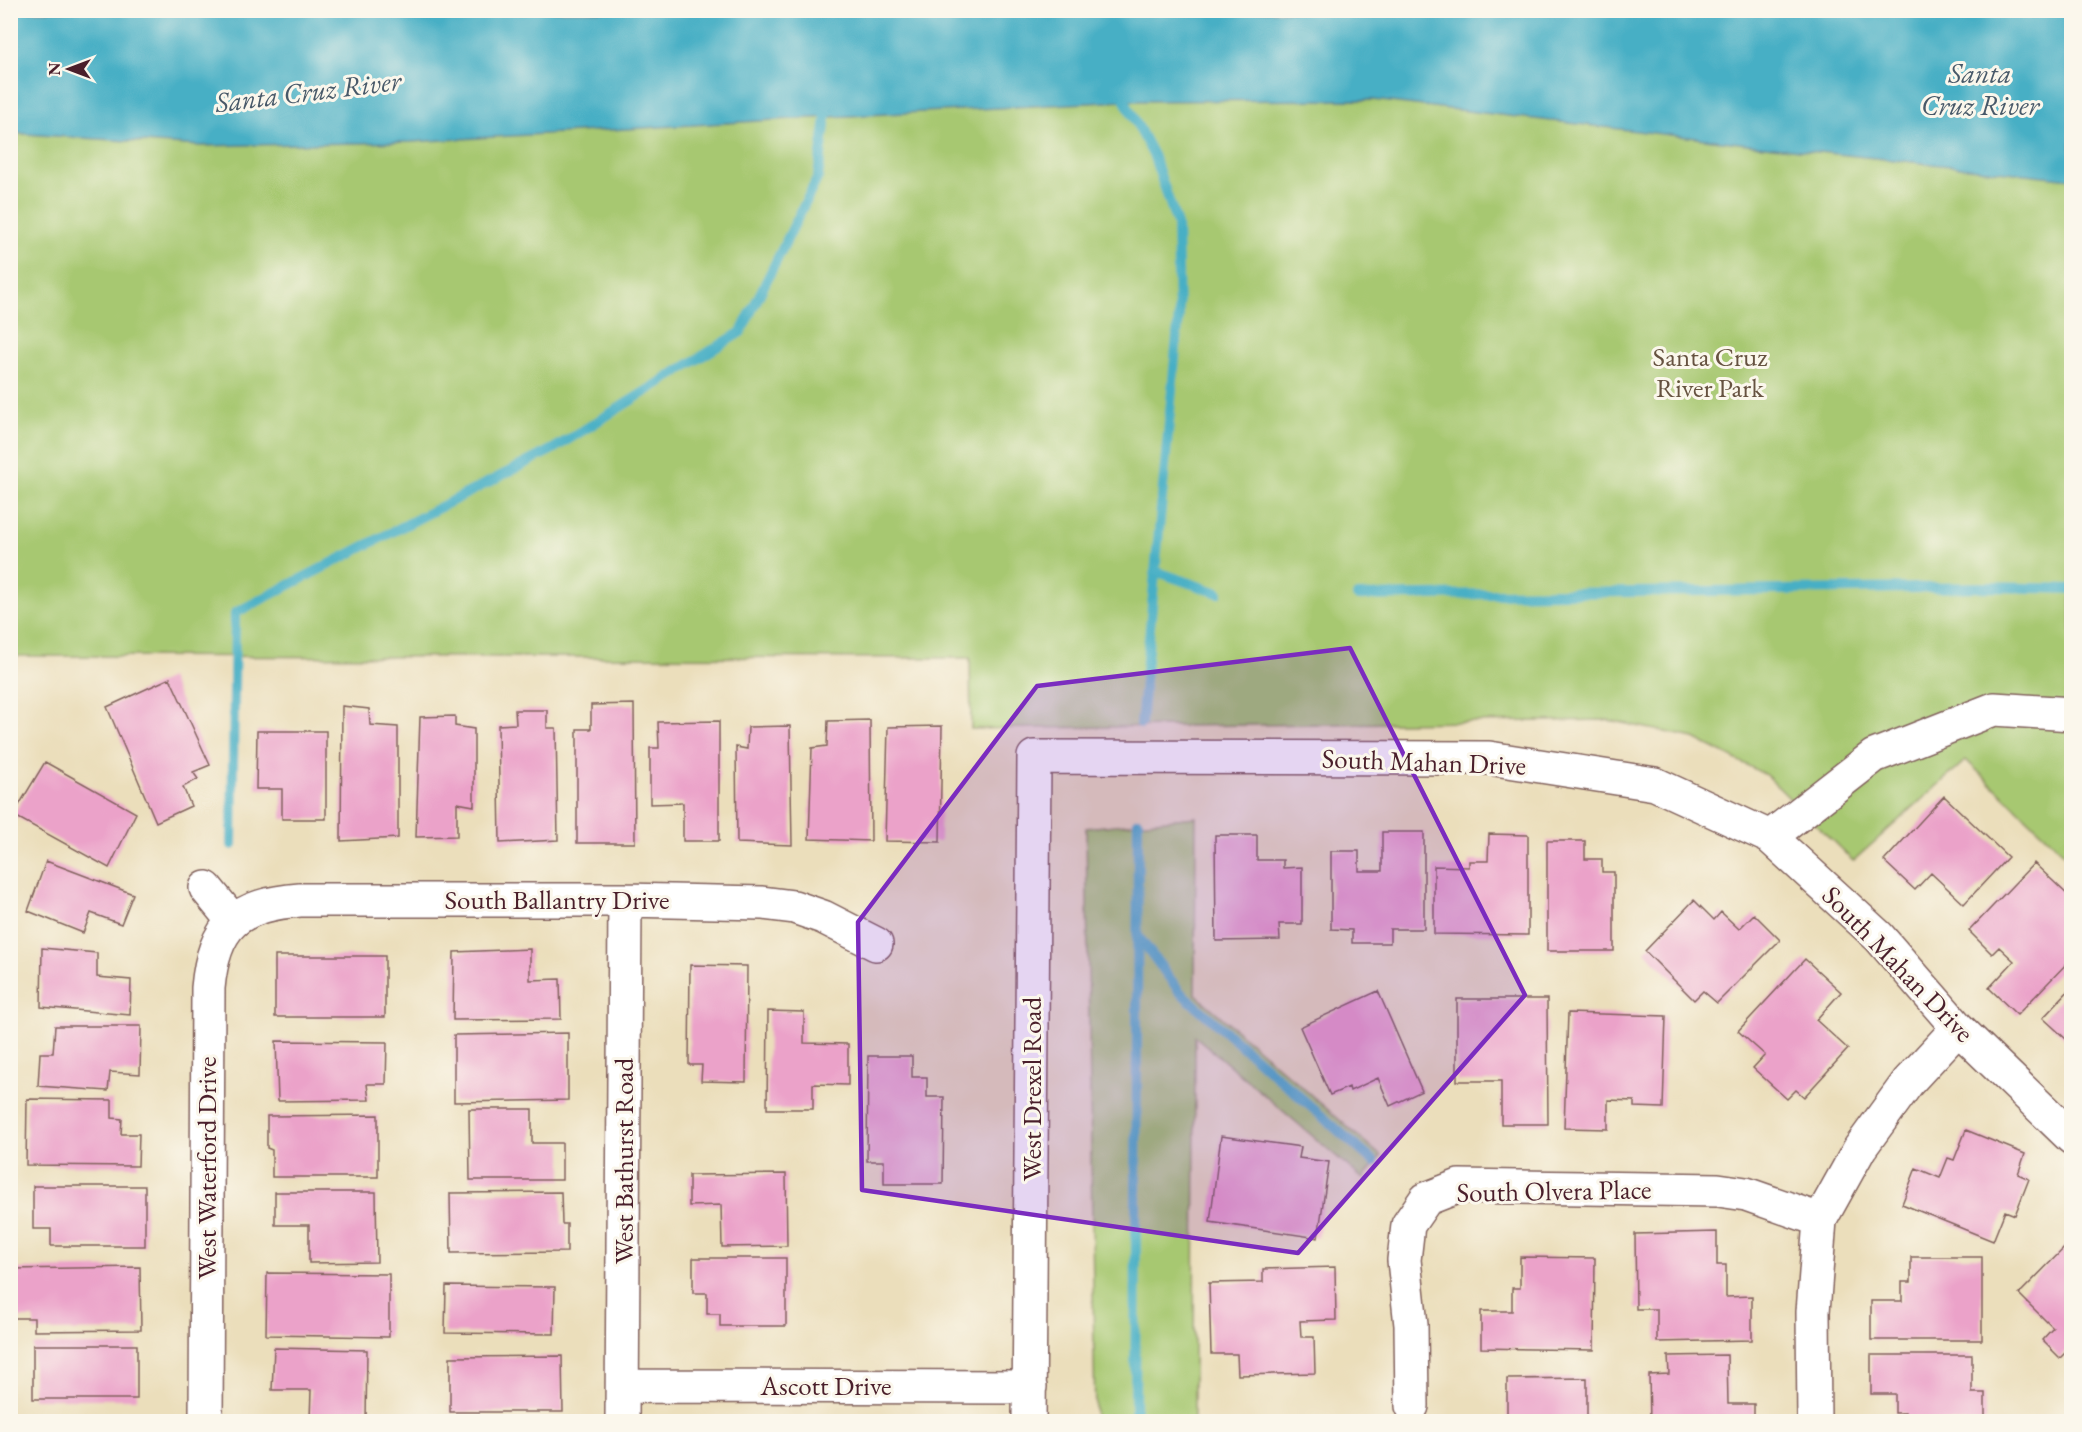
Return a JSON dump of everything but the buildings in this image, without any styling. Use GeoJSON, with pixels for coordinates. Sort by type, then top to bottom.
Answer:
{"type":"FeatureCollection","features":[{"type":"Feature","properties":{"kind":"street"},"geometry":{"type":"LineString","coordinates":[[1770,837],[1874,756],[1994,709],[2072,714]]}},
{"type":"Feature","properties":{"kind":"street","name":"South Mahan Drive"},"geometry":{"type":"LineString","coordinates":[[1034,757],[1489,758],[1655,784],[1770,837],[1879,937],[1958,1028],[2072,1138]]}},
{"type":"Feature","properties":{"kind":"street","name":"West Drexel Road"},"geometry":{"type":"LineString","coordinates":[[1029,1422],[1034,757]]}},
{"type":"Feature","properties":{"kind":"street"},"geometry":{"type":"LineString","coordinates":[[206,888],[233,921]]}},
{"type":"Feature","properties":{"kind":"street","name":"South Ballantry Drive"},"geometry":{"type":"LineString","coordinates":[[233,921],[254,908],[276,902],[300,900],[625,900],[762,903],[794,907],[823,917],[876,944]]}},
{"type":"Feature","properties":{"kind":"street","name":"West Bathurst Road"},"geometry":{"type":"LineString","coordinates":[[622,1422],[625,900]]}},
{"type":"Feature","properties":{"kind":"street","name":"West Waterford Drive"},"geometry":{"type":"LineString","coordinates":[[206,1422],[208,988],[210,963],[218,939],[233,921]]}},
{"type":"Feature","properties":{"kind":"street"},"geometry":{"type":"LineString","coordinates":[[1814,1422],[1813,1312],[1820,1220],[1860,1148],[1908,1082],[1958,1028]]}},
{"type":"Feature","properties":{"kind":"street","name":"South Olvera Place"},"geometry":{"type":"LineString","coordinates":[[1412,1406],[1411,1325],[1404,1260],[1408,1225],[1426,1199],[1459,1186],[1718,1190],[1746,1194],[1820,1220]]}},
{"type":"Feature","properties":{"kind":"street","name":"Ascott Drive"},"geometry":{"type":"LineString","coordinates":[[623,1386],[1030,1387]]}},
{"type":"Feature","properties":{"kind":"highlighted area"},"geometry":{"type":"Polygon","coordinates":[[[1350,648],[1525,995],[1298,1253],[862,1190],[858,922],[1037,686],[1350,648]]]}},
{"type":"Feature","properties":{"kind":"green space","name":"Santa Cruz River Park"},"geometry":{"type":"Polygon","coordinates":[[[11,11],[2071,11],[2071,860],[1966,760],[1853,861],[1766,775],[1694,738],[1608,720],[971,729],[970,658],[11,656],[11,11]]]}},
{"type":"Feature","properties":{"kind":"green space"},"geometry":{"type":"Polygon","coordinates":[[[1196,817],[1195,994],[1381,1156],[1363,1179],[1195,1036],[1194,1421],[1095,1421],[1086,828],[1196,817]]]}},
{"type":"Feature","properties":{"kind":"water","name":"Santa Cruz River"},"geometry":{"type":"Polygon","coordinates":[[[10,11],[2071,11],[2071,179],[1373,100],[1125,101],[411,142],[200,146],[11,133],[10,11]]]}},
{"type":"Feature","properties":{"kind":"waterway"},"geometry":{"type":"LineString","coordinates":[[1123,89],[1125,101],[1154,157],[1177,224],[1179,315],[1141,724]]}},
{"type":"Feature","properties":{"kind":"waterway"},"geometry":{"type":"LineString","coordinates":[[232,845],[235,613],[553,449],[741,332],[818,177],[828,103]]}},
{"type":"Feature","properties":{"kind":"waterway"},"geometry":{"type":"LineString","coordinates":[[1155,571],[1218,593]]}},
{"type":"Feature","properties":{"kind":"waterway"},"geometry":{"type":"LineString","coordinates":[[1357,596],[1990,587],[2072,589]]}},
{"type":"Feature","properties":{"kind":"waterway"},"geometry":{"type":"LineString","coordinates":[[1135,1422],[1138,822]]}},
{"type":"Feature","properties":{"kind":"waterway"},"geometry":{"type":"LineString","coordinates":[[1138,936],[1180,992],[1374,1162]]}}]}
